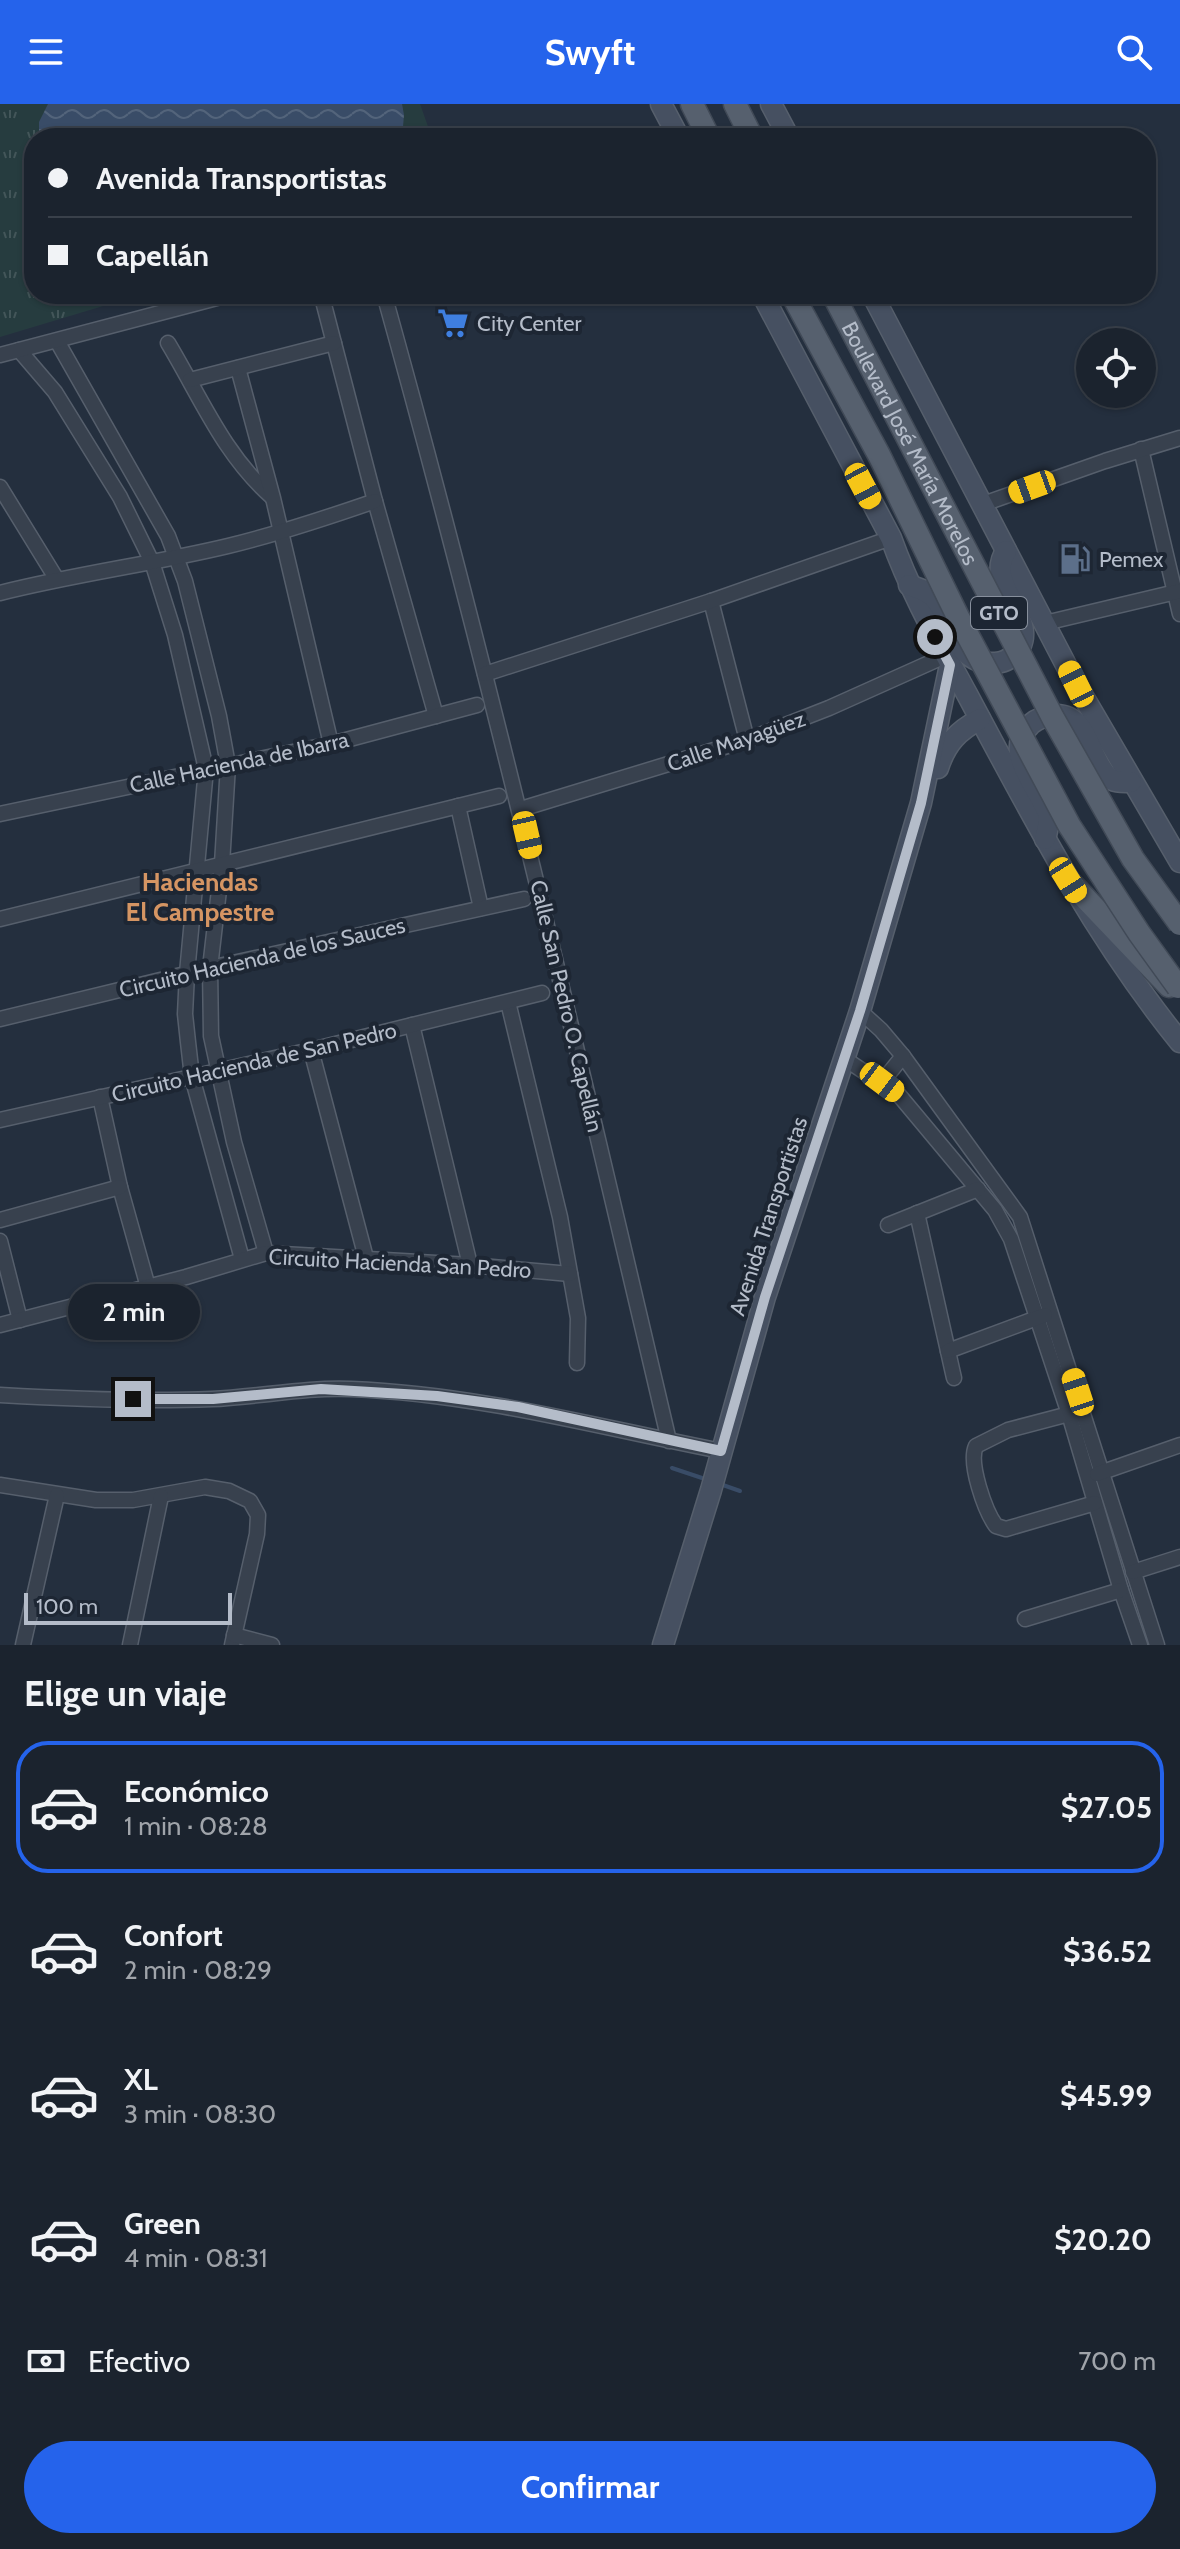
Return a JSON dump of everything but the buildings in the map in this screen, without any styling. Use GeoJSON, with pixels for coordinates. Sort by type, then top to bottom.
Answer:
{"type":"FeatureCollection","features":[{"type":"Feature","properties":{"kind":"main road"},"geometry":{"type":"LineString","coordinates":[[692,104],[704,128]]}},
{"type":"Feature","properties":{"kind":"main road","name":"Boulevard José María Morelos"},"geometry":{"type":"LineString","coordinates":[[797,304],[879,455],[959,619],[1069,825],[1179,990]]}},
{"type":"Feature","properties":{"kind":"main road","name":"Boulevard José María Morelos"},"geometry":{"type":"LineString","coordinates":[[838,304],[1053,718],[1133,859],[1180,924]]}},
{"type":"Feature","properties":{"kind":"main road"},"geometry":{"type":"LineString","coordinates":[[1068,880],[1179,990]]}},
{"type":"Feature","properties":{"kind":"street"},"geometry":{"type":"LineString","coordinates":[[661,104],[674,128]]}},
{"type":"Feature","properties":{"kind":"street"},"geometry":{"type":"LineString","coordinates":[[771,104],[784,128]]}},
{"type":"Feature","properties":{"kind":"street"},"geometry":{"type":"LineString","coordinates":[[0,355],[195,304]]}},
{"type":"Feature","properties":{"kind":"street"},"geometry":{"type":"LineString","coordinates":[[324,304],[436,716]]}},
{"type":"Feature","properties":{"kind":"street","name":"Calle San Pedro O. Capellán"},"geometry":{"type":"LineString","coordinates":[[387,304],[521,809],[669,1441]]}},
{"type":"Feature","properties":{"kind":"street"},"geometry":{"type":"LineString","coordinates":[[767,304],[891,538],[909,585],[947,660],[1045,839],[1127,972],[1180,1042]]}},
{"type":"Feature","properties":{"kind":"street","name":"Boulevard José María Morelos"},"geometry":{"type":"LineString","coordinates":[[877,304],[1076,684],[1180,862]]}},
{"type":"Feature","properties":{"kind":"street"},"geometry":{"type":"LineString","coordinates":[[57,341],[161,521],[176,556],[198,631],[228,765],[222,864],[210,968],[211,1036],[217,1071],[266,1253]]}},
{"type":"Feature","properties":{"kind":"street"},"geometry":{"type":"LineString","coordinates":[[168,343],[233,456],[273,498]]}},
{"type":"Feature","properties":{"kind":"street"},"geometry":{"type":"LineString","coordinates":[[190,380],[334,343]]}},
{"type":"Feature","properties":{"kind":"street"},"geometry":{"type":"LineString","coordinates":[[19,350],[55,392],[120,497],[152,562],[175,635],[206,769],[185,1014],[192,1077],[242,1259]]}},
{"type":"Feature","properties":{"kind":"street"},"geometry":{"type":"LineString","coordinates":[[238,368],[273,498],[331,744]]}},
{"type":"Feature","properties":{"kind":"street"},"geometry":{"type":"LineString","coordinates":[[983,504],[1180,438]]}},
{"type":"Feature","properties":{"kind":"street"},"geometry":{"type":"LineString","coordinates":[[1141,449],[1180,614]]}},
{"type":"Feature","properties":{"kind":"street"},"geometry":{"type":"LineString","coordinates":[[0,487],[56,578]]}},
{"type":"Feature","properties":{"kind":"street"},"geometry":{"type":"LineString","coordinates":[[0,593],[56,578],[101,573],[281,533],[375,501]]}},
{"type":"Feature","properties":{"kind":"street"},"geometry":{"type":"LineString","coordinates":[[485,674],[711,601],[891,538]]}},
{"type":"Feature","properties":{"kind":"street"},"geometry":{"type":"LineString","coordinates":[[909,585],[928,592],[937,600],[961,649],[977,661],[997,664],[1008,660],[1021,648],[1023,635],[1021,618],[1003,584],[1000,570],[1006,551]]}},
{"type":"Feature","properties":{"kind":"street"},"geometry":{"type":"LineString","coordinates":[[1045,623],[1177,592]]}},
{"type":"Feature","properties":{"kind":"street"},"geometry":{"type":"LineString","coordinates":[[711,601],[747,740]]}},
{"type":"Feature","properties":{"kind":"street","name":"Calle Mayagüez"},"geometry":{"type":"LineString","coordinates":[[521,809],[747,740],[947,660]]}},
{"type":"Feature","properties":{"kind":"street","name":"Avenida Transportistas"},"geometry":{"type":"LineString","coordinates":[[663,1645],[711,1490],[765,1297],[845,1059],[921,803],[947,660]]}},
{"type":"Feature","properties":{"kind":"street","name":"Calle Hacienda de Ibarra"},"geometry":{"type":"LineString","coordinates":[[0,814],[331,744],[477,705]]}},
{"type":"Feature","properties":{"kind":"street"},"geometry":{"type":"LineString","coordinates":[[1045,839],[1048,815],[1021,764],[1021,744],[1026,729],[1038,718],[1057,715],[1070,717],[1079,726],[1108,778],[1131,782]]}},
{"type":"Feature","properties":{"kind":"street","name":"Avenida Transportistas"},"geometry":{"type":"LineString","coordinates":[[921,803],[937,774],[945,747],[960,730],[980,719]]}},
{"type":"Feature","properties":{"kind":"street"},"geometry":{"type":"LineString","coordinates":[[0,919],[499,796]]}},
{"type":"Feature","properties":{"kind":"street"},"geometry":{"type":"LineString","coordinates":[[458,806],[481,908]]}},
{"type":"Feature","properties":{"kind":"street","name":"Circuito Hacienda de los Sauces"},"geometry":{"type":"LineString","coordinates":[[0,1019],[187,973],[524,899]]}},
{"type":"Feature","properties":{"kind":"street","name":"Circuito Hacienda de San Pedro"},"geometry":{"type":"LineString","coordinates":[[0,1120],[311,1050],[542,993]]}},
{"type":"Feature","properties":{"kind":"street"},"geometry":{"type":"LineString","coordinates":[[508,1002],[560,1217],[578,1318],[577,1363]]}},
{"type":"Feature","properties":{"kind":"street"},"geometry":{"type":"LineString","coordinates":[[860,1011],[903,1056],[1020,1217],[1052,1312],[1096,1474],[1095,1503],[1140,1645]]}},
{"type":"Feature","properties":{"kind":"street"},"geometry":{"type":"LineString","coordinates":[[412,1025],[470,1265]]}},
{"type":"Feature","properties":{"kind":"street"},"geometry":{"type":"LineString","coordinates":[[311,1050],[366,1258]]}},
{"type":"Feature","properties":{"kind":"street"},"geometry":{"type":"LineString","coordinates":[[882,1082],[903,1056]]}},
{"type":"Feature","properties":{"kind":"street"},"geometry":{"type":"LineString","coordinates":[[845,1059],[882,1082],[907,1104],[995,1210],[1011,1239],[1069,1414],[1096,1474],[1157,1645]]}},
{"type":"Feature","properties":{"kind":"street"},"geometry":{"type":"LineString","coordinates":[[100,1097],[120,1187],[148,1287]]}},
{"type":"Feature","properties":{"kind":"street"},"geometry":{"type":"LineString","coordinates":[[0,1220],[120,1187]]}},
{"type":"Feature","properties":{"kind":"street"},"geometry":{"type":"LineString","coordinates":[[888,1225],[978,1189]]}},
{"type":"Feature","properties":{"kind":"street"},"geometry":{"type":"LineString","coordinates":[[917,1213],[954,1378]]}},
{"type":"Feature","properties":{"kind":"street"},"geometry":{"type":"LineString","coordinates":[[0,1241],[20,1320]]}},
{"type":"Feature","properties":{"kind":"street","name":"Circuito Hacienda San Pedro"},"geometry":{"type":"LineString","coordinates":[[0,1325],[266,1253],[570,1274]]}},
{"type":"Feature","properties":{"kind":"street"},"geometry":{"type":"LineString","coordinates":[[948,1351],[1052,1312]]}},
{"type":"Feature","properties":{"kind":"street"},"geometry":{"type":"LineString","coordinates":[[0,1395],[71,1399],[213,1399],[352,1389],[437,1396],[518,1407],[669,1441],[720,1457]]}},
{"type":"Feature","properties":{"kind":"street"},"geometry":{"type":"LineString","coordinates":[[1069,1414],[1008,1430],[976,1446],[973,1462],[987,1512],[996,1526],[1006,1529],[1095,1503]]}},
{"type":"Feature","properties":{"kind":"street"},"geometry":{"type":"LineString","coordinates":[[1096,1474],[1180,1445]]}},
{"type":"Feature","properties":{"kind":"street"},"geometry":{"type":"LineString","coordinates":[[0,1485],[104,1500],[161,1496],[192,1488],[216,1488],[250,1501],[258,1515],[257,1534],[233,1640],[272,1645]]}},
{"type":"Feature","properties":{"kind":"street"},"geometry":{"type":"LineString","coordinates":[[23,1645],[57,1495]]}},
{"type":"Feature","properties":{"kind":"street"},"geometry":{"type":"LineString","coordinates":[[130,1645],[161,1496]]}},
{"type":"Feature","properties":{"kind":"street"},"geometry":{"type":"LineString","coordinates":[[1133,1572],[1180,1557]]}},
{"type":"Feature","properties":{"kind":"street"},"geometry":{"type":"LineString","coordinates":[[1025,1619],[1121,1590]]}},
{"type":"Feature","properties":{"kind":"green space"},"geometry":{"type":"Polygon","coordinates":[[[0,104],[420,104],[428,128],[24,128],[24,304],[110,304],[0,337],[0,104]]]}},
{"type":"Feature","properties":{"kind":"water"},"geometry":{"type":"Polygon","coordinates":[[[48,104],[402,104],[404,115],[403,128],[39,128],[48,104]]]}},
{"type":"Feature","properties":{"kind":"waterway"},"geometry":{"type":"LineString","coordinates":[[672,1468],[708,1480]]}},
{"type":"Feature","properties":{"kind":"waterway"},"geometry":{"type":"LineString","coordinates":[[720,1484],[740,1491]]}},
{"type":"Feature","properties":{"kind":"place","name":"City Center"},"geometry":{"type":"Point","coordinates":[453,323]}},
{"type":"Feature","properties":{"kind":"place","name":"Pemex"},"geometry":{"type":"Point","coordinates":[1075,559]}},
{"type":"Feature","properties":{"kind":"district","name":"Haciendas El Campestre"},"geometry":{"type":"Point","coordinates":[200,897]}},
{"type":"Feature","properties":{"kind":"route"},"geometry":{"type":"LineString","coordinates":[[133,1399],[213,1399],[321,1389],[437,1396],[518,1407],[721,1451],[765,1297],[860,1011],[921,803],[950,665],[935,637]]}}]}
